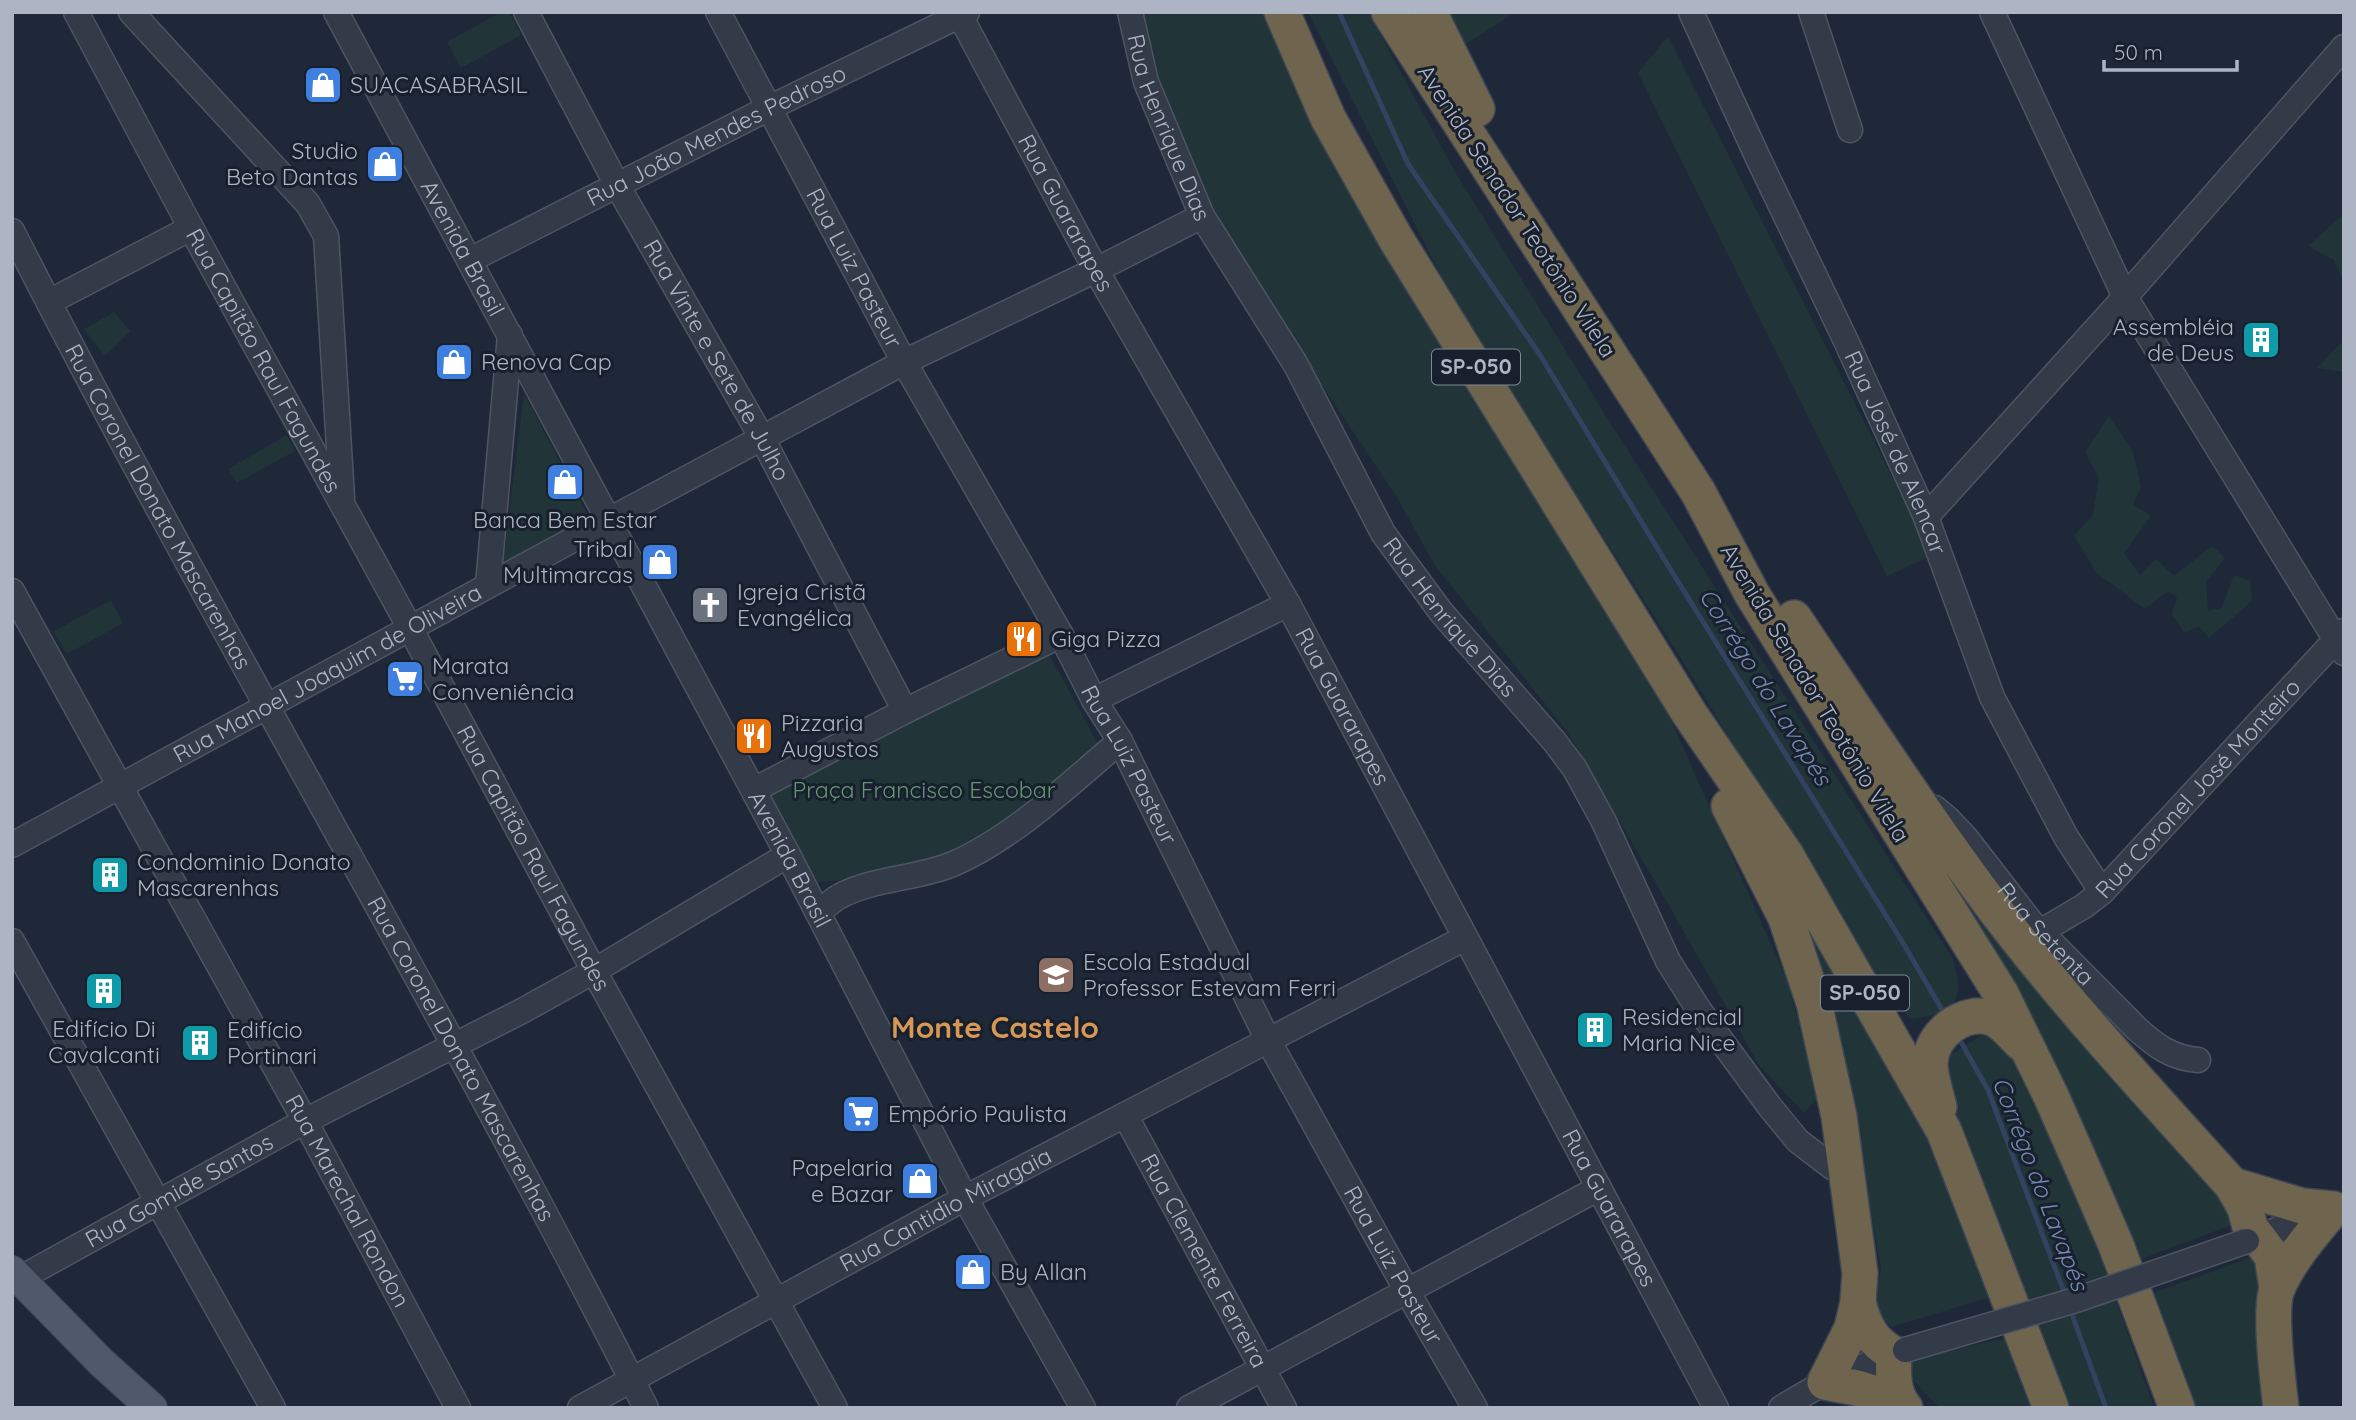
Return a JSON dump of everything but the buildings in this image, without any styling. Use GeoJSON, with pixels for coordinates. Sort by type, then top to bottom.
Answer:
{"type":"FeatureCollection","features":[{"type":"Feature","properties":{"kind":"highway","name":"SP-050"},"geometry":{"type":"LineString","coordinates":[[1282,12],[1328,118],[1370,196],[1689,713],[1786,855],[1944,1131],[2051,1408]]}},
{"type":"Feature","properties":{"kind":"highway","name":"Avenida Senador Teotônio Vilela"},"geometry":{"type":"LineString","coordinates":[[1389,12],[1698,492],[1752,594],[1988,973],[2051,1096],[2116,1245],[2177,1408]]}},
{"type":"Feature","properties":{"kind":"highway"},"geometry":{"type":"LineString","coordinates":[[1432,16],[1469,95],[1537,216],[1550,262]]}},
{"type":"Feature","properties":{"kind":"highway"},"geometry":{"type":"LineString","coordinates":[[1698,492],[1783,603],[1996,911],[2232,1185],[2245,1208],[2253,1238],[2272,1256],[2277,1288],[2274,1313],[2281,1408]]}},
{"type":"Feature","properties":{"kind":"highway"},"geometry":{"type":"LineString","coordinates":[[1689,713],[1714,777],[1786,918],[1814,1003],[1839,1116],[1860,1273],[1858,1302],[1852,1328],[1825,1382],[1857,1388],[1903,1405]]}},
{"type":"Feature","properties":{"kind":"highway"},"geometry":{"type":"LineString","coordinates":[[1944,1131],[1930,1065],[1943,1031],[1977,1015],[1995,1019],[2028,1049]]}},
{"type":"Feature","properties":{"kind":"highway"},"geometry":{"type":"LineString","coordinates":[[2232,1185],[2302,1206],[2338,1207]]}},
{"type":"Feature","properties":{"kind":"highway"},"geometry":{"type":"LineString","coordinates":[[2277,1288],[2310,1237],[2338,1207]]}},
{"type":"Feature","properties":{"kind":"highway"},"geometry":{"type":"LineString","coordinates":[[1858,1302],[1863,1322],[1871,1335],[1884,1348],[1899,1352],[1895,1385],[1903,1405]]}},
{"type":"Feature","properties":{"kind":"main road"},"geometry":{"type":"LineString","coordinates":[[15,1278],[152,1408]]}},
{"type":"Feature","properties":{"kind":"street"},"geometry":{"type":"LineString","coordinates":[[131,12],[308,204],[326,236],[342,505]]}},
{"type":"Feature","properties":{"kind":"street","name":"Avenida Brasil"},"geometry":{"type":"LineString","coordinates":[[337,12],[754,790],[965,1198],[1083,1408]]}},
{"type":"Feature","properties":{"kind":"street","name":"Rua Vinte e Sete de Julho"},"geometry":{"type":"LineString","coordinates":[[526,12],[617,185],[762,438],[905,711]]}},
{"type":"Feature","properties":{"kind":"street","name":"Rua Luiz Pasteur"},"geometry":{"type":"LineString","coordinates":[[719,12],[904,362],[1120,741],[1268,1041],[1475,1408]]}},
{"type":"Feature","properties":{"kind":"street","name":"Rua Henrique Dias"},"geometry":{"type":"LineString","coordinates":[[1130,12],[1146,82],[1202,216],[1296,365],[1384,533],[1441,612],[1554,741],[1575,769],[1604,822],[1668,961],[1717,1034],[1798,1141],[1832,1167],[1846,1172]]}},
{"type":"Feature","properties":{"kind":"street","name":"Rua José de Alencar"},"geometry":{"type":"LineString","coordinates":[[1691,12],[1858,365],[1926,517],[2002,719],[2066,838],[2102,892]]}},
{"type":"Feature","properties":{"kind":"street"},"geometry":{"type":"LineString","coordinates":[[1811,12],[1850,130]]}},
{"type":"Feature","properties":{"kind":"street"},"geometry":{"type":"LineString","coordinates":[[1992,12],[2125,297],[2341,641]]}},
{"type":"Feature","properties":{"kind":"street","name":"Rua Capitão Raul Fagundes"},"geometry":{"type":"LineString","coordinates":[[77,13],[594,971],[835,1408]]}},
{"type":"Feature","properties":{"kind":"street","name":"Rua João Mendes Pedroso"},"geometry":{"type":"LineString","coordinates":[[470,260],[961,14]]}},
{"type":"Feature","properties":{"kind":"street","name":"Rua Guararapes"},"geometry":{"type":"LineString","coordinates":[[961,14],[1096,270],[1288,604],[1716,1408]]}},
{"type":"Feature","properties":{"kind":"street"},"geometry":{"type":"LineString","coordinates":[[1926,517],[2125,297],[2343,49]]}},
{"type":"Feature","properties":{"kind":"street","name":"Rua Manoel Joaquim de Oliveira"},"geometry":{"type":"LineString","coordinates":[[12,845],[904,362],[1202,216]]}},
{"type":"Feature","properties":{"kind":"street"},"geometry":{"type":"LineString","coordinates":[[49,302],[191,228]]}},
{"type":"Feature","properties":{"kind":"street","name":"Rua Coronel Donato Mascarenhas"},"geometry":{"type":"LineString","coordinates":[[12,231],[265,707],[455,1044],[646,1408]]}},
{"type":"Feature","properties":{"kind":"street"},"geometry":{"type":"LineString","coordinates":[[488,585],[510,335]]}},
{"type":"Feature","properties":{"kind":"street","name":"Rua Marechal Rondon"},"geometry":{"type":"LineString","coordinates":[[12,591],[305,1121],[458,1408]]}},
{"type":"Feature","properties":{"kind":"street"},"geometry":{"type":"LineString","coordinates":[[1094,699],[1288,604]]}},
{"type":"Feature","properties":{"kind":"street"},"geometry":{"type":"LineString","coordinates":[[754,790],[905,711],[1061,635]]}},
{"type":"Feature","properties":{"kind":"street","name":"Rua Coronel José Monteiro"},"geometry":{"type":"LineString","coordinates":[[2040,932],[2102,892],[2341,641]]}},
{"type":"Feature","properties":{"kind":"street"},"geometry":{"type":"LineString","coordinates":[[819,913],[837,897],[856,889],[951,865],[996,841],[1068,786],[1120,741]]}},
{"type":"Feature","properties":{"kind":"street","name":"Rua Setenta"},"geometry":{"type":"LineString","coordinates":[[1907,785],[1948,819],[2040,932],[2155,1046],[2183,1059],[2198,1060]]}},
{"type":"Feature","properties":{"kind":"street","name":"Rua Gomide Santos"},"geometry":{"type":"LineString","coordinates":[[15,1278],[158,1203],[305,1121],[594,971],[788,855]]}},
{"type":"Feature","properties":{"kind":"street","name":"Rua Cantidio Miragaia"},"geometry":{"type":"LineString","coordinates":[[580,1408],[965,1198],[1465,938]]}},
{"type":"Feature","properties":{"kind":"street"},"geometry":{"type":"LineString","coordinates":[[12,941],[273,1408]]}},
{"type":"Feature","properties":{"kind":"street","name":"Rua Clemente Ferreira"},"geometry":{"type":"LineString","coordinates":[[1125,1115],[1284,1408]]}},
{"type":"Feature","properties":{"kind":"street"},"geometry":{"type":"LineString","coordinates":[[1798,1141],[1818,1136],[1839,1116]]}},
{"type":"Feature","properties":{"kind":"street"},"geometry":{"type":"LineString","coordinates":[[1189,1408],[1599,1188]]}},
{"type":"Feature","properties":{"kind":"street"},"geometry":{"type":"LineString","coordinates":[[1781,1408],[1825,1382],[1899,1352],[2076,1300],[2338,1207]]}},
{"type":"Feature","properties":{"kind":"green space"},"geometry":{"type":"Polygon","coordinates":[[[501,12],[509,12],[521,35],[461,68],[447,42],[501,12]]]}},
{"type":"Feature","properties":{"kind":"green space"},"geometry":{"type":"Polygon","coordinates":[[[1136,12],[1279,12],[1661,698],[1787,980],[1818,1098],[1804,1113],[1759,1065],[1566,730],[1434,564],[1398,499],[1207,212],[1152,80],[1136,12]]]}},
{"type":"Feature","properties":{"kind":"green space"},"geometry":{"type":"Polygon","coordinates":[[[1308,12],[1368,12],[1455,172],[1614,429],[1953,959],[1957,995],[1942,1011],[1911,1019],[1885,996],[1679,655],[1461,315],[1308,12]]]}},
{"type":"Feature","properties":{"kind":"green space"},"geometry":{"type":"Polygon","coordinates":[[[1447,12],[1516,12],[1458,49],[1447,12]]]}},
{"type":"Feature","properties":{"kind":"green space"},"geometry":{"type":"Polygon","coordinates":[[[1668,36],[1921,534],[1928,557],[1887,576],[1638,73],[1668,36]]]}},
{"type":"Feature","properties":{"kind":"green space"},"geometry":{"type":"Polygon","coordinates":[[[2344,214],[2344,277],[2334,260],[2308,246],[2344,214]]]}},
{"type":"Feature","properties":{"kind":"green space"},"geometry":{"type":"Polygon","coordinates":[[[114,312],[130,331],[105,356],[84,329],[114,312]]]}},
{"type":"Feature","properties":{"kind":"green space"},"geometry":{"type":"Polygon","coordinates":[[[2344,340],[2344,372],[2317,368],[2344,340]]]}},
{"type":"Feature","properties":{"kind":"green space"},"geometry":{"type":"Polygon","coordinates":[[[524,394],[588,515],[503,563],[524,394]]]}},
{"type":"Feature","properties":{"kind":"green space"},"geometry":{"type":"Polygon","coordinates":[[[2109,416],[2133,452],[2141,487],[2133,504],[2151,516],[2124,553],[2140,575],[2156,559],[2174,576],[2212,546],[2225,558],[2206,582],[2208,611],[2222,608],[2234,575],[2250,581],[2252,601],[2209,638],[2199,626],[2185,633],[2172,614],[2177,597],[2168,591],[2145,609],[2097,573],[2074,536],[2093,515],[2099,478],[2085,452],[2109,416]]]}},
{"type":"Feature","properties":{"kind":"green space"},"geometry":{"type":"Polygon","coordinates":[[[287,435],[295,451],[237,483],[228,469],[287,435]]]}},
{"type":"Feature","properties":{"kind":"green space"},"geometry":{"type":"Polygon","coordinates":[[[111,600],[123,623],[67,654],[53,632],[111,600]]]}},
{"type":"Feature","properties":{"kind":"green space","name":"Praça Francisco Escobar"},"geometry":{"type":"Polygon","coordinates":[[[1046,649],[1098,744],[1087,759],[991,832],[946,856],[853,880],[815,882],[768,795],[1046,649]]]}},
{"type":"Feature","properties":{"kind":"green space"},"geometry":{"type":"Polygon","coordinates":[[[1844,728],[2232,1209],[2237,1223],[2133,1262],[1844,728]]]}},
{"type":"Feature","properties":{"kind":"green space"},"geometry":{"type":"Polygon","coordinates":[[[1789,886],[1884,1040],[1997,1295],[1891,1327],[1882,1318],[1875,1299],[1881,1268],[1852,1103],[1789,886]]]}},
{"type":"Feature","properties":{"kind":"green space"},"geometry":{"type":"Polygon","coordinates":[[[2000,1006],[2100,1256],[2154,1408],[2055,1408],[1921,1052],[1952,1054],[1982,1035],[2000,1006]]]}},
{"type":"Feature","properties":{"kind":"green space"},"geometry":{"type":"Polygon","coordinates":[[[2249,1258],[2262,1264],[2266,1408],[2185,1408],[2145,1296],[2249,1258]]]}},
{"type":"Feature","properties":{"kind":"green space"},"geometry":{"type":"Polygon","coordinates":[[[2017,1336],[2043,1408],[1940,1408],[1909,1376],[1914,1358],[2017,1336]]]}},
{"type":"Feature","properties":{"kind":"waterway","name":"Corrégo do Lavapés"},"geometry":{"type":"LineString","coordinates":[[1339,12],[1408,164],[1540,355],[1945,1015]]}},
{"type":"Feature","properties":{"kind":"waterway","name":"Corrégo do Lavapés"},"geometry":{"type":"LineString","coordinates":[[1957,1035],[1988,1090],[2066,1297]]}},
{"type":"Feature","properties":{"kind":"waterway","name":"Corrégo do Lavapés"},"geometry":{"type":"LineString","coordinates":[[2070,1309],[2106,1408]]}},
{"type":"Feature","properties":{"kind":"place","name":"SUACASABRASIL"},"geometry":{"type":"Point","coordinates":[323,85]}},
{"type":"Feature","properties":{"kind":"place","name":"Studio Beto Dantas"},"geometry":{"type":"Point","coordinates":[385,164]}},
{"type":"Feature","properties":{"kind":"place","name":"Assembléia de Deus"},"geometry":{"type":"Point","coordinates":[2261,340]}},
{"type":"Feature","properties":{"kind":"place","name":"Renova Cap"},"geometry":{"type":"Point","coordinates":[454,362]}},
{"type":"Feature","properties":{"kind":"place","name":"Banca Bem Estar"},"geometry":{"type":"Point","coordinates":[565,482]}},
{"type":"Feature","properties":{"kind":"place","name":"Tribal Multimarcas"},"geometry":{"type":"Point","coordinates":[660,562]}},
{"type":"Feature","properties":{"kind":"place","name":"Igreja Cristã Evangélica"},"geometry":{"type":"Point","coordinates":[710,605]}},
{"type":"Feature","properties":{"kind":"place","name":"Giga Pizza"},"geometry":{"type":"Point","coordinates":[1024,639]}},
{"type":"Feature","properties":{"kind":"place","name":"Marata Conveniência"},"geometry":{"type":"Point","coordinates":[405,679]}},
{"type":"Feature","properties":{"kind":"place","name":"Pizzaria Augustos"},"geometry":{"type":"Point","coordinates":[754,736]}},
{"type":"Feature","properties":{"kind":"place","name":"Condominio Donato Mascarenhas"},"geometry":{"type":"Point","coordinates":[110,875]}},
{"type":"Feature","properties":{"kind":"place","name":"Escola Estadual Professor Estevam Ferri"},"geometry":{"type":"Point","coordinates":[1056,975]}},
{"type":"Feature","properties":{"kind":"place","name":"Edifício Di Cavalcanti"},"geometry":{"type":"Point","coordinates":[104,991]}},
{"type":"Feature","properties":{"kind":"place","name":"Residencial Maria Nice"},"geometry":{"type":"Point","coordinates":[1595,1030]}},
{"type":"Feature","properties":{"kind":"place","name":"Edifício Portinari"},"geometry":{"type":"Point","coordinates":[200,1043]}},
{"type":"Feature","properties":{"kind":"place","name":"Empório Paulista"},"geometry":{"type":"Point","coordinates":[861,1114]}},
{"type":"Feature","properties":{"kind":"place","name":"Papelaria e Bazar"},"geometry":{"type":"Point","coordinates":[920,1181]}},
{"type":"Feature","properties":{"kind":"place","name":"By Allan"},"geometry":{"type":"Point","coordinates":[973,1272]}},
{"type":"Feature","properties":{"kind":"district","name":"Monte Castelo"},"geometry":{"type":"Point","coordinates":[995,1028]}}]}
